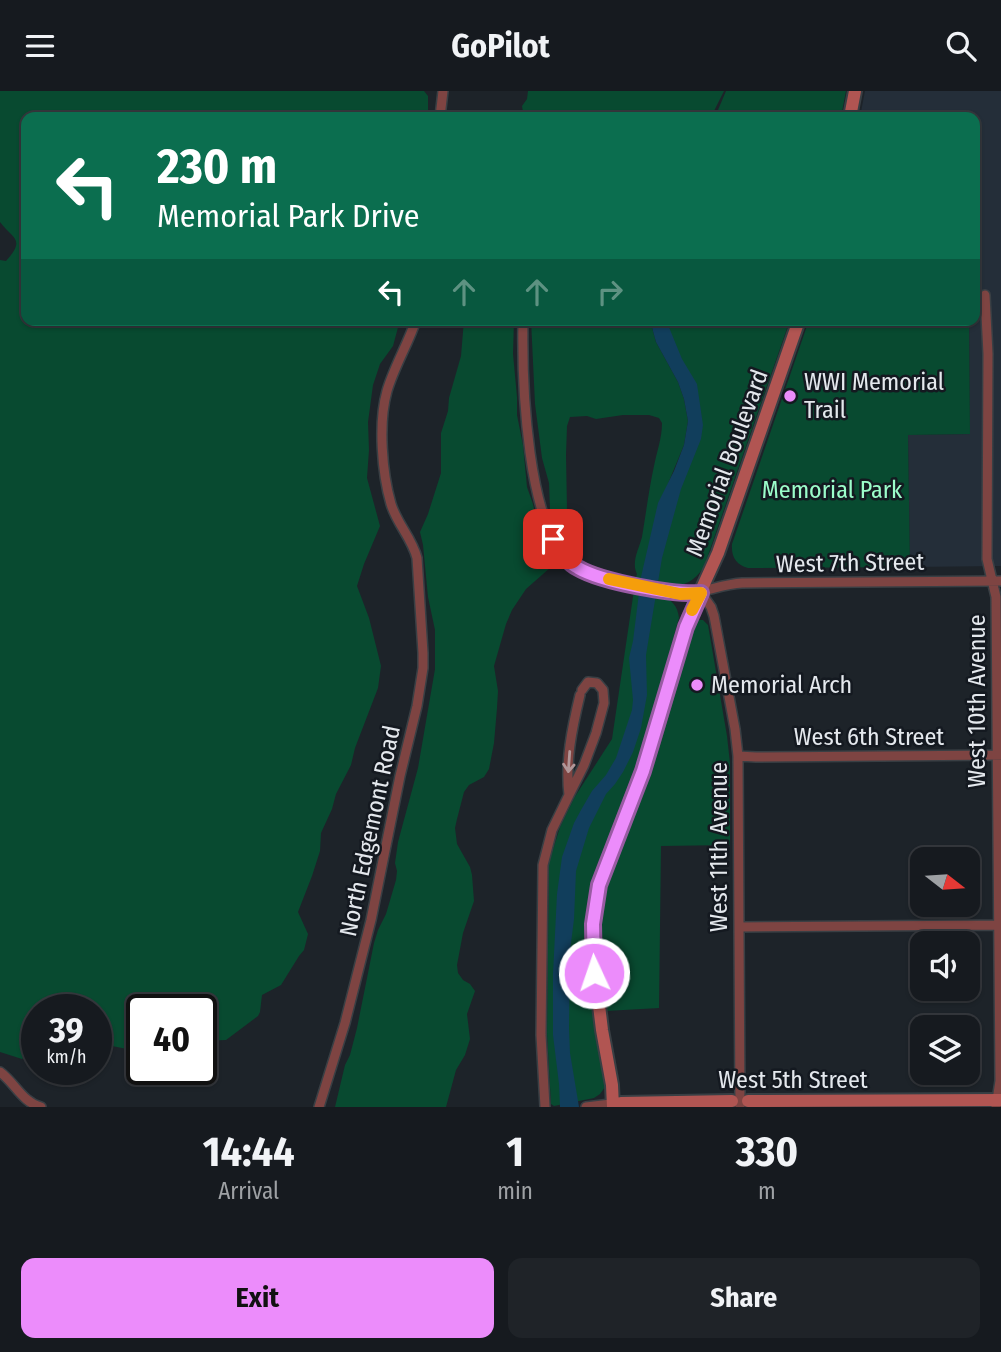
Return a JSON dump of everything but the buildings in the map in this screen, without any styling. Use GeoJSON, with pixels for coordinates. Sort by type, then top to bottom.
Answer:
{"type":"FeatureCollection","features":[{"type":"Feature","properties":{"kind":"street"},"geometry":{"type":"LineString","coordinates":[[441,112],[443,91]]}},
{"type":"Feature","properties":{"kind":"street"},"geometry":{"type":"LineString","coordinates":[[851,112],[855,91]]}},
{"type":"Feature","properties":{"kind":"street","name":"West 10th Avenue"},"geometry":{"type":"LineString","coordinates":[[985,295],[988,354],[987,559],[989,570],[997,581],[998,1102]]}},
{"type":"Feature","properties":{"kind":"street","name":"North Edgemont Road"},"geometry":{"type":"LineString","coordinates":[[319,1107],[345,1023],[368,933],[423,668],[416,558],[412,543],[390,502],[382,429],[386,394],[414,326]]}},
{"type":"Feature","properties":{"kind":"street","name":"West 7th Street"},"geometry":{"type":"LineString","coordinates":[[523,326],[524,387],[532,468],[540,503],[553,539],[566,559],[577,568],[597,576],[680,594],[701,593],[742,583],[997,581]]}},
{"type":"Feature","properties":{"kind":"street","name":"Memorial Boulevard"},"geometry":{"type":"LineString","coordinates":[[616,1104],[592,948],[599,885],[652,745],[686,627],[718,553],[797,326]]}},
{"type":"Feature","properties":{"kind":"street","name":"West 11th Avenue"},"geometry":{"type":"LineString","coordinates":[[701,593],[714,616],[738,756],[740,1103]]}},
{"type":"Feature","properties":{"kind":"street"},"geometry":{"type":"LineString","coordinates":[[545,1107],[541,1035],[543,865],[552,830],[569,796],[588,754],[604,703],[603,689],[597,683],[589,682],[581,692],[569,759],[569,796]]}},
{"type":"Feature","properties":{"kind":"street","name":"West 6th Street"},"geometry":{"type":"LineString","coordinates":[[738,756],[999,755]]}},
{"type":"Feature","properties":{"kind":"street"},"geometry":{"type":"LineString","coordinates":[[739,927],[998,925]]}},
{"type":"Feature","properties":{"kind":"street"},"geometry":{"type":"LineString","coordinates":[[0,1072],[29,1102],[41,1107]]}},
{"type":"Feature","properties":{"kind":"street","name":"West 5th Street"},"geometry":{"type":"LineString","coordinates":[[586,1107],[616,1104],[998,1102]]}},
{"type":"Feature","properties":{"kind":"shaded area"},"geometry":{"type":"Polygon","coordinates":[[[865,91],[1001,91],[1001,566],[910,567],[908,435],[970,434],[969,326],[980,326],[980,112],[861,112],[865,91]]]}},
{"type":"Feature","properties":{"kind":"green space"},"geometry":{"type":"Polygon","coordinates":[[[0,91],[424,91],[428,96],[428,112],[21,112],[21,326],[398,326],[393,346],[380,364],[373,385],[368,422],[367,478],[380,526],[357,586],[369,618],[381,666],[378,688],[351,765],[321,833],[320,851],[298,912],[308,934],[304,950],[281,985],[262,995],[258,1016],[226,1040],[217,1040],[217,994],[126,994],[126,1049],[112,1046],[112,994],[21,994],[21,1059],[0,1052],[0,260],[6,261],[12,254],[16,243],[0,222],[0,91]]]}},
{"type":"Feature","properties":{"kind":"green space"},"geometry":{"type":"Polygon","coordinates":[[[528,91],[724,91],[714,112],[523,112],[522,106],[528,91]]]}},
{"type":"Feature","properties":{"kind":"green space"},"geometry":{"type":"Polygon","coordinates":[[[726,91],[846,91],[842,112],[717,112],[726,91]]]}},
{"type":"Feature","properties":{"kind":"green space"},"geometry":{"type":"Polygon","coordinates":[[[464,326],[514,326],[517,415],[527,487],[538,527],[552,558],[551,567],[526,589],[506,624],[494,666],[498,691],[489,769],[484,777],[469,785],[464,792],[455,828],[457,844],[470,867],[474,901],[463,933],[457,965],[458,973],[475,991],[467,1014],[470,1039],[456,1070],[446,1107],[335,1107],[357,1028],[374,943],[396,880],[398,842],[418,768],[435,669],[435,630],[420,532],[441,473],[441,433],[461,356],[464,326]]]}},
{"type":"Feature","properties":{"kind":"green space"},"geometry":{"type":"Polygon","coordinates":[[[531,326],[652,326],[656,342],[678,382],[688,421],[684,445],[667,486],[695,429],[662,326],[788,326],[704,567],[697,576],[681,585],[635,580],[635,560],[642,537],[661,434],[662,423],[659,418],[649,415],[596,419],[587,416],[570,417],[566,455],[570,535],[567,547],[562,541],[550,509],[549,483],[542,458],[535,404],[531,326]]]}},
{"type":"Feature","properties":{"kind":"green space","name":"Memorial Park"},"geometry":{"type":"Polygon","coordinates":[[[807,326],[969,326],[970,434],[908,435],[910,567],[748,568],[737,563],[733,557],[732,544],[807,326]]]}},
{"type":"Feature","properties":{"kind":"green space"},"geometry":{"type":"Polygon","coordinates":[[[634,590],[669,599],[679,618],[647,743],[601,860],[587,917],[586,940],[605,1087],[594,1098],[554,1106],[551,1104],[547,1033],[549,862],[560,827],[574,798],[612,739],[634,590]]]}},
{"type":"Feature","properties":{"kind":"green space"},"geometry":{"type":"Polygon","coordinates":[[[703,620],[708,625],[727,736],[730,763],[730,845],[661,846],[659,1008],[606,1011],[598,936],[605,888],[651,763],[694,624],[703,620]]]}},
{"type":"Feature","properties":{"kind":"water"},"geometry":{"type":"Polygon","coordinates":[[[652,326],[668,326],[682,359],[697,384],[703,425],[701,439],[681,489],[662,558],[646,655],[647,695],[641,728],[623,772],[606,794],[589,828],[576,871],[570,951],[569,1028],[570,1053],[579,1107],[560,1107],[553,1035],[553,974],[557,894],[562,857],[581,810],[616,758],[632,710],[629,658],[641,577],[658,503],[684,445],[688,421],[678,382],[656,342],[652,326]]]}},
{"type":"Feature","properties":{"kind":"slow traffic"},"geometry":{"type":"LineString","coordinates":[[609,579],[680,594],[701,593],[692,610]]}},
{"type":"Feature","properties":{"kind":"place","name":"WWI Memorial Trail"},"geometry":{"type":"Point","coordinates":[790,396]}},
{"type":"Feature","properties":{"kind":"place","name":"Memorial Arch"},"geometry":{"type":"Point","coordinates":[697,685]}},
{"type":"Feature","properties":{"kind":"route"},"geometry":{"type":"LineString","coordinates":[[553,539],[566,559],[588,573],[613,581],[680,594],[701,593],[689,617],[643,771],[599,885],[593,924],[594,973]]}}]}
